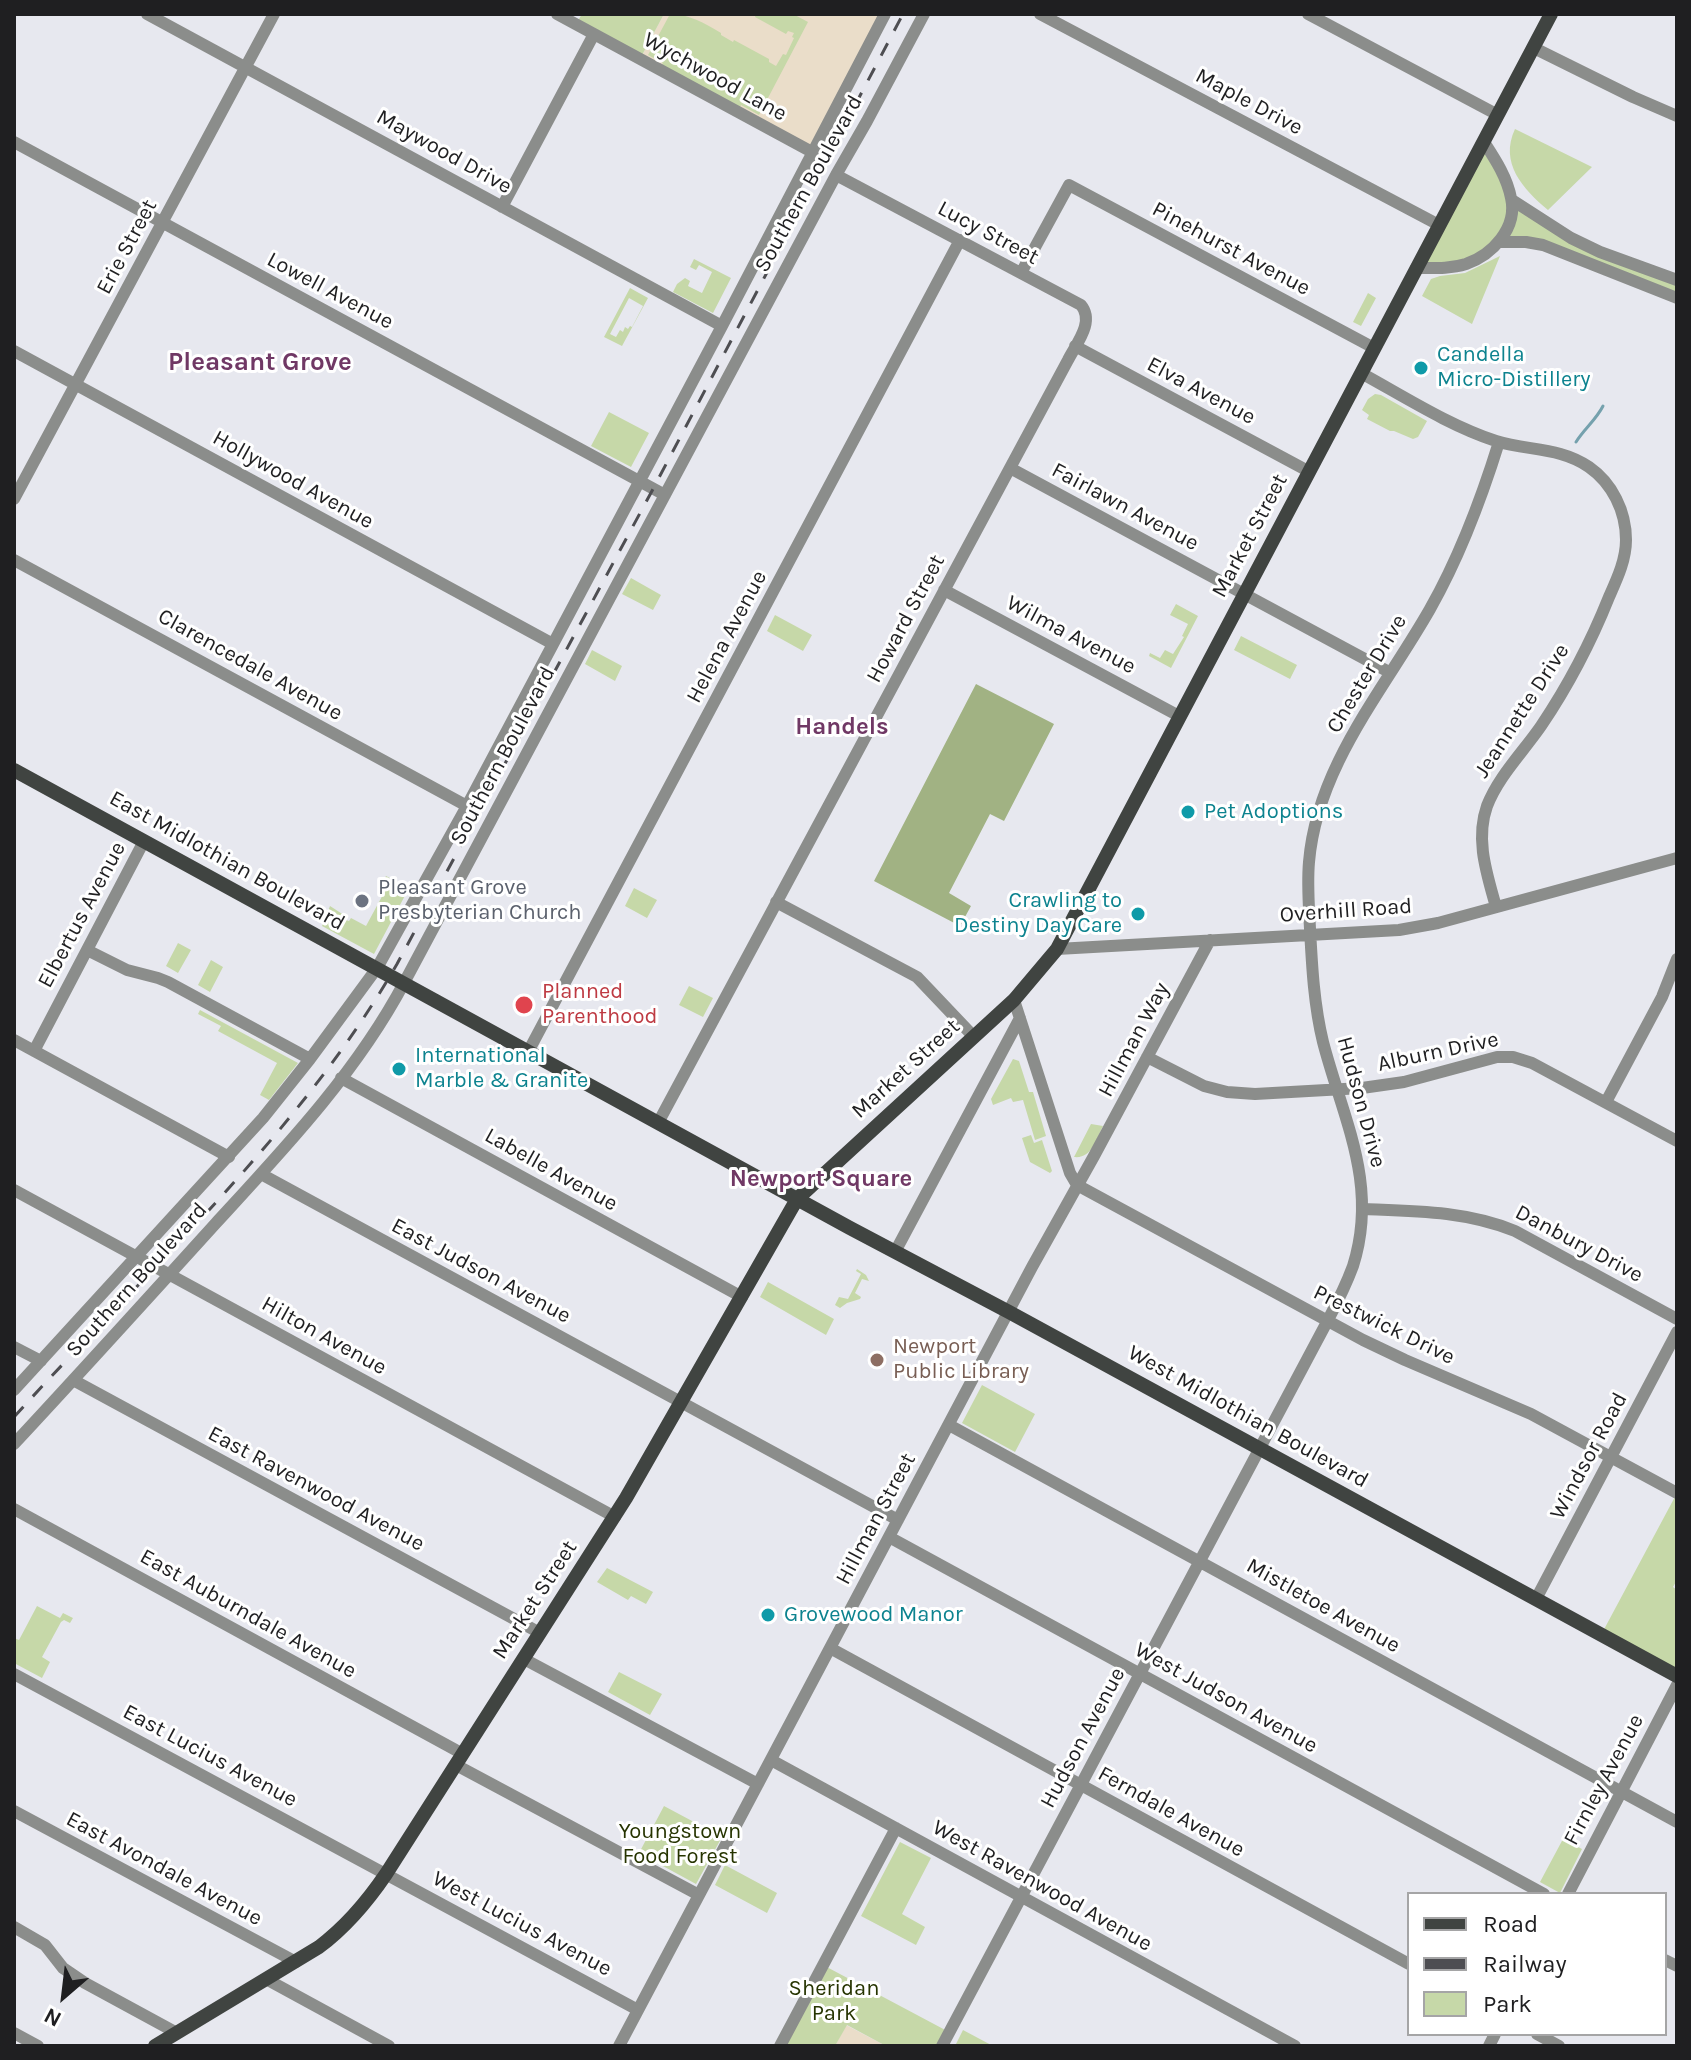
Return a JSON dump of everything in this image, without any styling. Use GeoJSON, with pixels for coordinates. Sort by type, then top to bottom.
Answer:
{"type":"FeatureCollection","features":[{"type":"Feature","properties":{"kind":"main road","name":"Market Street"},"geometry":{"type":"LineString","coordinates":[[155,2046],[296,1962],[342,1928],[365,1904],[615,1517],[797,1199],[1014,1000],[1057,949],[1551,14]]}},
{"type":"Feature","properties":{"kind":"main road","name":"East Midlothian Boulevard"},"geometry":{"type":"LineString","coordinates":[[14,770],[797,1199]]}},
{"type":"Feature","properties":{"kind":"main road","name":"West Midlothian Boulevard"},"geometry":{"type":"LineString","coordinates":[[797,1199],[1677,1676]]}},
{"type":"Feature","properties":{"kind":"street","name":"Maywood Drive"},"geometry":{"type":"LineString","coordinates":[[147,14],[722,326]]}},
{"type":"Feature","properties":{"kind":"street","name":"Erie Street"},"geometry":{"type":"LineString","coordinates":[[14,499],[274,14]]}},
{"type":"Feature","properties":{"kind":"street","name":"Wychwood Lane"},"geometry":{"type":"LineString","coordinates":[[557,14],[812,152]]}},
{"type":"Feature","properties":{"kind":"street","name":"Southern Boulevard"},"geometry":{"type":"LineString","coordinates":[[14,1390],[273,1107],[377,968],[553,644],[633,478],[722,326],[885,14]]}},
{"type":"Feature","properties":{"kind":"street","name":"Southern Boulevard"},"geometry":{"type":"LineString","coordinates":[[14,1444],[300,1130],[376,1032],[924,14]]}},
{"type":"Feature","properties":{"kind":"street","name":"Maple Drive"},"geometry":{"type":"LineString","coordinates":[[1040,14],[1439,225]]}},
{"type":"Feature","properties":{"kind":"street"},"geometry":{"type":"LineString","coordinates":[[1308,14],[1498,115]]}},
{"type":"Feature","properties":{"kind":"street"},"geometry":{"type":"LineString","coordinates":[[502,207],[594,34]]}},
{"type":"Feature","properties":{"kind":"street"},"geometry":{"type":"LineString","coordinates":[[1534,48],[1625,94],[1677,116]]}},
{"type":"Feature","properties":{"kind":"street","name":"Lowell Avenue"},"geometry":{"type":"LineString","coordinates":[[14,142],[665,495]]}},
{"type":"Feature","properties":{"kind":"street"},"geometry":{"type":"LineString","coordinates":[[1416,268],[1464,265],[1478,259],[1499,242],[1509,224],[1512,200],[1497,161],[1484,142]]}},
{"type":"Feature","properties":{"kind":"street","name":"Lucy Street"},"geometry":{"type":"LineString","coordinates":[[836,175],[1083,308],[1087,316],[1086,324],[1075,346]]}},
{"type":"Feature","properties":{"kind":"street","name":"Pinehurst Avenue"},"geometry":{"type":"LineString","coordinates":[[1021,273],[1069,185],[1374,348]]}},
{"type":"Feature","properties":{"kind":"street"},"geometry":{"type":"LineString","coordinates":[[1512,200],[1571,238],[1677,280]]}},
{"type":"Feature","properties":{"kind":"street","name":"Helena Avenue"},"geometry":{"type":"LineString","coordinates":[[528,1052],[960,240]]}},
{"type":"Feature","properties":{"kind":"street"},"geometry":{"type":"LineString","coordinates":[[1499,242],[1543,245],[1677,298]]}},
{"type":"Feature","properties":{"kind":"street"},"geometry":{"type":"LineString","coordinates":[[1648,288],[1654,273]]}},
{"type":"Feature","properties":{"kind":"street","name":"Howard Street"},"geometry":{"type":"LineString","coordinates":[[658,1123],[1075,346]]}},
{"type":"Feature","properties":{"kind":"street","name":"Elva Avenue"},"geometry":{"type":"LineString","coordinates":[[1075,346],[1308,471]]}},
{"type":"Feature","properties":{"kind":"street","name":"Hollywood Avenue"},"geometry":{"type":"LineString","coordinates":[[14,351],[553,644]]}},
{"type":"Feature","properties":{"kind":"street","name":"Jeannette Drive"},"geometry":{"type":"LineString","coordinates":[[1361,373],[1451,422],[1499,442],[1573,457],[1591,468],[1605,482],[1617,500],[1624,519],[1626,540],[1620,572],[1581,659],[1543,723],[1497,785],[1487,807],[1482,827],[1482,848],[1496,907]]}},
{"type":"Feature","properties":{"kind":"street","name":"Chester Drive"},"geometry":{"type":"LineString","coordinates":[[1311,935],[1308,865],[1311,840],[1326,789],[1365,711],[1428,613],[1457,558],[1482,499],[1499,442]]}},
{"type":"Feature","properties":{"kind":"street","name":"Fairlawn Avenue"},"geometry":{"type":"LineString","coordinates":[[1010,468],[1389,672]]}},
{"type":"Feature","properties":{"kind":"street","name":"Clarencedale Avenue"},"geometry":{"type":"LineString","coordinates":[[14,560],[467,806]]}},
{"type":"Feature","properties":{"kind":"street","name":"Wilma Avenue"},"geometry":{"type":"LineString","coordinates":[[944,590],[1179,716]]}},
{"type":"Feature","properties":{"kind":"street","name":"Elbertus Avenue"},"geometry":{"type":"LineString","coordinates":[[34,1051],[144,841]]}},
{"type":"Feature","properties":{"kind":"street","name":"Overhill Road"},"geometry":{"type":"LineString","coordinates":[[1057,949],[1399,930],[1438,923],[1677,858]]}},
{"type":"Feature","properties":{"kind":"street"},"geometry":{"type":"LineString","coordinates":[[776,902],[917,977],[974,1037]]}},
{"type":"Feature","properties":{"kind":"street","name":"Hudson Drive"},"geometry":{"type":"LineString","coordinates":[[1259,1449],[1343,1290],[1353,1266],[1363,1209],[1357,1155],[1317,1013],[1311,935]]}},
{"type":"Feature","properties":{"kind":"street","name":"Hillman Way"},"geometry":{"type":"LineString","coordinates":[[1077,1185],[1210,940]]}},
{"type":"Feature","properties":{"kind":"street"},"geometry":{"type":"LineString","coordinates":[[87,950],[127,970],[168,982],[310,1059]]}},
{"type":"Feature","properties":{"kind":"street"},"geometry":{"type":"LineString","coordinates":[[1606,1102],[1662,997],[1677,959]]}},
{"type":"Feature","properties":{"kind":"street"},"geometry":{"type":"LineString","coordinates":[[1014,1000],[1070,1173],[1077,1185]]}},
{"type":"Feature","properties":{"kind":"street"},"geometry":{"type":"LineString","coordinates":[[895,1252],[1020,1018]]}},
{"type":"Feature","properties":{"kind":"street"},"geometry":{"type":"LineString","coordinates":[[14,1040],[229,1157]]}},
{"type":"Feature","properties":{"kind":"street","name":"Alburn Drive"},"geometry":{"type":"LineString","coordinates":[[1147,1057],[1194,1082],[1227,1092],[1255,1094],[1362,1088],[1404,1082],[1488,1059],[1508,1057],[1532,1063],[1677,1141]]}},
{"type":"Feature","properties":{"kind":"street","name":"Labelle Avenue"},"geometry":{"type":"LineString","coordinates":[[341,1078],[742,1297]]}},
{"type":"Feature","properties":{"kind":"street"},"geometry":{"type":"LineString","coordinates":[[1065,1155],[1080,1162],[1093,1158]]}},
{"type":"Feature","properties":{"kind":"street","name":"East Judson Avenue"},"geometry":{"type":"LineString","coordinates":[[261,1174],[681,1402]]}},
{"type":"Feature","properties":{"kind":"street","name":"Hillman Street"},"geometry":{"type":"LineString","coordinates":[[619,2046],[1077,1185]]}},
{"type":"Feature","properties":{"kind":"street","name":"Prestwick Drive"},"geometry":{"type":"LineString","coordinates":[[1077,1185],[1405,1360],[1531,1414],[1677,1493]]}},
{"type":"Feature","properties":{"kind":"street","name":"Hilton Avenue"},"geometry":{"type":"LineString","coordinates":[[14,1190],[615,1517]]}},
{"type":"Feature","properties":{"kind":"street","name":"Danbury Drive"},"geometry":{"type":"LineString","coordinates":[[1363,1209],[1452,1214],[1494,1223],[1515,1231],[1677,1319]]}},
{"type":"Feature","properties":{"kind":"street","name":"Windsor Road"},"geometry":{"type":"LineString","coordinates":[[1536,1599],[1677,1332]]}},
{"type":"Feature","properties":{"kind":"street"},"geometry":{"type":"LineString","coordinates":[[14,1347],[41,1361]]}},
{"type":"Feature","properties":{"kind":"street","name":"East Ravenwood Avenue"},"geometry":{"type":"LineString","coordinates":[[73,1380],[540,1633]]}},
{"type":"Feature","properties":{"kind":"street"},"geometry":{"type":"LineString","coordinates":[[681,1402],[898,1520]]}},
{"type":"Feature","properties":{"kind":"street","name":"Mistletoe Avenue"},"geometry":{"type":"LineString","coordinates":[[949,1425],[1677,1822]]}},
{"type":"Feature","properties":{"kind":"street","name":"Hudson Avenue"},"geometry":{"type":"LineString","coordinates":[[942,2046],[1259,1449]]}},
{"type":"Feature","properties":{"kind":"street","name":"East Auburndale Avenue"},"geometry":{"type":"LineString","coordinates":[[14,1509],[699,1895]]}},
{"type":"Feature","properties":{"kind":"street","name":"West Judson Avenue"},"geometry":{"type":"LineString","coordinates":[[889,1537],[1540,1892]]}},
{"type":"Feature","properties":{"kind":"street","name":"Ferndale Avenue"},"geometry":{"type":"LineString","coordinates":[[830,1648],[1407,1963]]}},
{"type":"Feature","properties":{"kind":"street"},"geometry":{"type":"LineString","coordinates":[[524,1659],[758,1784]]}},
{"type":"Feature","properties":{"kind":"street","name":"East Lucius Avenue"},"geometry":{"type":"LineString","coordinates":[[14,1674],[386,1874]]}},
{"type":"Feature","properties":{"kind":"street","name":"Firnley Avenue"},"geometry":{"type":"LineString","coordinates":[[1569,1892],[1677,1685]]}},
{"type":"Feature","properties":{"kind":"street","name":"West Ravenwood Avenue"},"geometry":{"type":"LineString","coordinates":[[771,1760],[1295,2046]]}},
{"type":"Feature","properties":{"kind":"street","name":"East Avondale Avenue"},"geometry":{"type":"LineString","coordinates":[[14,1811],[296,1962]]}},
{"type":"Feature","properties":{"kind":"street"},"geometry":{"type":"LineString","coordinates":[[780,2046],[896,1828]]}},
{"type":"Feature","properties":{"kind":"street","name":"West Lucius Avenue"},"geometry":{"type":"LineString","coordinates":[[386,1874],[638,2010]]}},
{"type":"Feature","properties":{"kind":"street"},"geometry":{"type":"LineString","coordinates":[[14,1927],[45,1945],[63,1968],[85,1983],[177,2033]]}},
{"type":"Feature","properties":{"kind":"street"},"geometry":{"type":"LineString","coordinates":[[266,1979],[389,2046]]}},
{"type":"Feature","properties":{"kind":"street"},"geometry":{"type":"LineString","coordinates":[[14,2033],[38,2046]]}},
{"type":"Feature","properties":{"kind":"street"},"geometry":{"type":"LineString","coordinates":[[1541,2036],[1559,2046]]}},
{"type":"Feature","properties":{"kind":"shaded area"},"geometry":{"type":"Polygon","coordinates":[[[664,14],[885,14],[812,152],[640,59],[664,14]]]}},
{"type":"Feature","properties":{"kind":"shaded area"},"geometry":{"type":"Polygon","coordinates":[[[846,2025],[886,2046],[835,2046],[846,2025]]]}},
{"type":"Feature","properties":{"kind":"green space"},"geometry":{"type":"Polygon","coordinates":[[[582,14],[664,14],[640,59],[576,24],[582,14]]]}},
{"type":"Feature","properties":{"kind":"green space"},"geometry":{"type":"Polygon","coordinates":[[[670,14],[702,23],[769,59],[776,66],[783,54],[786,55],[794,33],[788,31],[786,34],[755,17],[756,14],[793,14],[808,22],[759,115],[741,105],[738,112],[658,69],[663,63],[648,55],[670,14]]]}},
{"type":"Feature","properties":{"kind":"green space"},"geometry":{"type":"Polygon","coordinates":[[[1515,129],[1592,167],[1548,210],[1516,174],[1510,153],[1515,129]]]}},
{"type":"Feature","properties":{"kind":"green space"},"geometry":{"type":"Polygon","coordinates":[[[1484,142],[1512,200],[1544,222],[1677,280],[1677,298],[1554,249],[1499,242],[1478,259],[1416,268],[1484,142]]]}},
{"type":"Feature","properties":{"kind":"green space"},"geometry":{"type":"Polygon","coordinates":[[[1500,256],[1472,324],[1422,296],[1431,279],[1465,273],[1500,256]]]}},
{"type":"Feature","properties":{"kind":"green space"},"geometry":{"type":"Polygon","coordinates":[[[694,259],[731,278],[713,313],[673,292],[685,278],[690,281],[688,286],[702,293],[712,272],[699,265],[696,270],[690,267],[694,259]]]}},
{"type":"Feature","properties":{"kind":"green space"},"geometry":{"type":"Polygon","coordinates":[[[630,288],[648,298],[622,346],[604,337],[630,288]],[[629,298],[610,334],[616,337],[620,330],[623,332],[625,327],[632,327],[643,306],[629,298]]]}},
{"type":"Feature","properties":{"kind":"green space"},"geometry":{"type":"Polygon","coordinates":[[[1368,293],[1376,298],[1361,326],[1353,322],[1368,293]]]}},
{"type":"Feature","properties":{"kind":"green space"},"geometry":{"type":"Polygon","coordinates":[[[1375,394],[1427,421],[1418,437],[1413,439],[1390,431],[1367,419],[1369,415],[1362,410],[1375,394]]]}},
{"type":"Feature","properties":{"kind":"green space"},"geometry":{"type":"Polygon","coordinates":[[[609,412],[649,433],[631,467],[591,446],[609,412]]]}},
{"type":"Feature","properties":{"kind":"green space"},"geometry":{"type":"Polygon","coordinates":[[[631,578],[661,595],[653,610],[622,594],[631,578]]]}},
{"type":"Feature","properties":{"kind":"green space"},"geometry":{"type":"Polygon","coordinates":[[[1176,604],[1198,616],[1171,668],[1149,656],[1150,653],[1160,658],[1165,650],[1173,654],[1184,637],[1188,624],[1170,615],[1176,604]]]}},
{"type":"Feature","properties":{"kind":"green space"},"geometry":{"type":"Polygon","coordinates":[[[775,615],[812,635],[803,651],[767,631],[775,615]]]}},
{"type":"Feature","properties":{"kind":"green space"},"geometry":{"type":"Polygon","coordinates":[[[1241,636],[1297,665],[1290,679],[1234,650],[1241,636]]]}},
{"type":"Feature","properties":{"kind":"green space"},"geometry":{"type":"Polygon","coordinates":[[[592,650],[622,666],[615,681],[585,664],[592,650]]]}},
{"type":"Feature","properties":{"kind":"green space"},"geometry":{"type":"Polygon","coordinates":[[[976,684],[1054,724],[1004,821],[990,814],[949,893],[971,906],[960,926],[874,881],[976,684]]]}},
{"type":"Feature","properties":{"kind":"green space"},"geometry":{"type":"Polygon","coordinates":[[[386,876],[409,888],[374,954],[322,926],[330,906],[347,917],[346,920],[351,918],[366,926],[386,889],[381,885],[386,876]]]}},
{"type":"Feature","properties":{"kind":"green space"},"geometry":{"type":"Polygon","coordinates":[[[634,888],[657,900],[647,918],[625,906],[634,888]]]}},
{"type":"Feature","properties":{"kind":"green space"},"geometry":{"type":"Polygon","coordinates":[[[178,943],[191,950],[178,973],[166,966],[178,943]]]}},
{"type":"Feature","properties":{"kind":"green space"},"geometry":{"type":"Polygon","coordinates":[[[211,960],[223,967],[210,992],[198,985],[211,960]]]}},
{"type":"Feature","properties":{"kind":"green space"},"geometry":{"type":"Polygon","coordinates":[[[689,986],[713,998],[703,1017],[679,1005],[689,986]]]}},
{"type":"Feature","properties":{"kind":"green space"},"geometry":{"type":"Polygon","coordinates":[[[200,1010],[298,1063],[269,1100],[260,1095],[277,1063],[218,1031],[221,1026],[198,1014],[200,1010]]]}},
{"type":"Feature","properties":{"kind":"green space"},"geometry":{"type":"Polygon","coordinates":[[[1013,1059],[1019,1061],[1029,1092],[1033,1092],[1046,1136],[1035,1140],[1023,1100],[1013,1102],[1011,1098],[993,1105],[991,1099],[1013,1059]]]}},
{"type":"Feature","properties":{"kind":"green space"},"geometry":{"type":"Polygon","coordinates":[[[1091,1124],[1103,1126],[1089,1151],[1074,1157],[1091,1124]]]}},
{"type":"Feature","properties":{"kind":"green space"},"geometry":{"type":"Polygon","coordinates":[[[1031,1135],[1034,1143],[1042,1140],[1052,1171],[1050,1173],[1030,1162],[1022,1138],[1031,1135]]]}},
{"type":"Feature","properties":{"kind":"green space"},"geometry":{"type":"Polygon","coordinates":[[[857,1269],[869,1281],[862,1279],[855,1293],[860,1299],[840,1308],[835,1305],[839,1297],[848,1299],[861,1274],[857,1269]]]}},
{"type":"Feature","properties":{"kind":"green space"},"geometry":{"type":"Polygon","coordinates":[[[768,1282],[834,1319],[826,1335],[760,1297],[768,1282]]]}},
{"type":"Feature","properties":{"kind":"green space"},"geometry":{"type":"Polygon","coordinates":[[[982,1385],[1035,1414],[1015,1452],[962,1423],[982,1385]]]}},
{"type":"Feature","properties":{"kind":"green space"},"geometry":{"type":"Polygon","coordinates":[[[1677,1493],[1677,1580],[1673,1587],[1677,1590],[1677,1676],[1601,1635],[1677,1493]]]}},
{"type":"Feature","properties":{"kind":"green space"},"geometry":{"type":"Polygon","coordinates":[[[607,1568],[653,1592],[646,1604],[631,1596],[628,1600],[597,1582],[607,1568]]]}},
{"type":"Feature","properties":{"kind":"green space"},"geometry":{"type":"Polygon","coordinates":[[[37,1606],[60,1618],[63,1613],[73,1618],[70,1623],[61,1622],[42,1657],[50,1662],[42,1678],[14,1663],[14,1638],[19,1640],[37,1606]]]}},
{"type":"Feature","properties":{"kind":"green space"},"geometry":{"type":"Polygon","coordinates":[[[619,1672],[662,1694],[650,1715],[608,1692],[619,1672]]]}},
{"type":"Feature","properties":{"kind":"green space","name":"Youngstown Food Forest"},"geometry":{"type":"Polygon","coordinates":[[[664,1806],[722,1837],[696,1884],[639,1853],[664,1806]]]}},
{"type":"Feature","properties":{"kind":"green space"},"geometry":{"type":"Polygon","coordinates":[[[1563,1839],[1582,1849],[1560,1892],[1540,1882],[1563,1839]]]}},
{"type":"Feature","properties":{"kind":"green space"},"geometry":{"type":"Polygon","coordinates":[[[900,1842],[931,1858],[902,1914],[925,1927],[916,1945],[861,1916],[900,1842]]]}},
{"type":"Feature","properties":{"kind":"green space"},"geometry":{"type":"Polygon","coordinates":[[[725,1865],[777,1893],[767,1913],[715,1885],[725,1865]]]}},
{"type":"Feature","properties":{"kind":"green space","name":"Sheridan Park"},"geometry":{"type":"Polygon","coordinates":[[[823,1965],[949,2032],[942,2046],[886,2046],[847,2025],[835,2046],[780,2046],[823,1965]]]}},
{"type":"Feature","properties":{"kind":"green space"},"geometry":{"type":"Polygon","coordinates":[[[963,2030],[993,2046],[955,2046],[963,2030]]]}},
{"type":"Feature","properties":{"kind":"waterway"},"geometry":{"type":"LineString","coordinates":[[1576,442],[1603,406]]}},
{"type":"Feature","properties":{"kind":"railway"},"geometry":{"type":"LineString","coordinates":[[14,1417],[218,1200],[314,1087],[358,1027],[397,964],[653,489],[903,14]]}},
{"type":"Feature","properties":{"kind":"place","name":"Candella Micro-Distillery"},"geometry":{"type":"Point","coordinates":[1421,368]}},
{"type":"Feature","properties":{"kind":"place","name":"Pet Adoptions"},"geometry":{"type":"Point","coordinates":[1188,812]}},
{"type":"Feature","properties":{"kind":"place","name":"Pleasant Grove Presbyterian Church"},"geometry":{"type":"Point","coordinates":[362,901]}},
{"type":"Feature","properties":{"kind":"place","name":"Crawling to Destiny Day Care"},"geometry":{"type":"Point","coordinates":[1138,914]}},
{"type":"Feature","properties":{"kind":"place","name":"Planned Parenthood"},"geometry":{"type":"Point","coordinates":[524,1005]}},
{"type":"Feature","properties":{"kind":"place","name":"International Marble & Granite"},"geometry":{"type":"Point","coordinates":[399,1069]}},
{"type":"Feature","properties":{"kind":"place","name":"Newport Public Library"},"geometry":{"type":"Point","coordinates":[877,1360]}},
{"type":"Feature","properties":{"kind":"place","name":"Grovewood Manor"},"geometry":{"type":"Point","coordinates":[768,1615]}},
{"type":"Feature","properties":{"kind":"district","name":"Pleasant Grove"},"geometry":{"type":"Point","coordinates":[260,363]}},
{"type":"Feature","properties":{"kind":"district","name":"Handels"},"geometry":{"type":"Point","coordinates":[842,727]}},
{"type":"Feature","properties":{"kind":"district","name":"Newport Square"},"geometry":{"type":"Point","coordinates":[821,1179]}}]}
